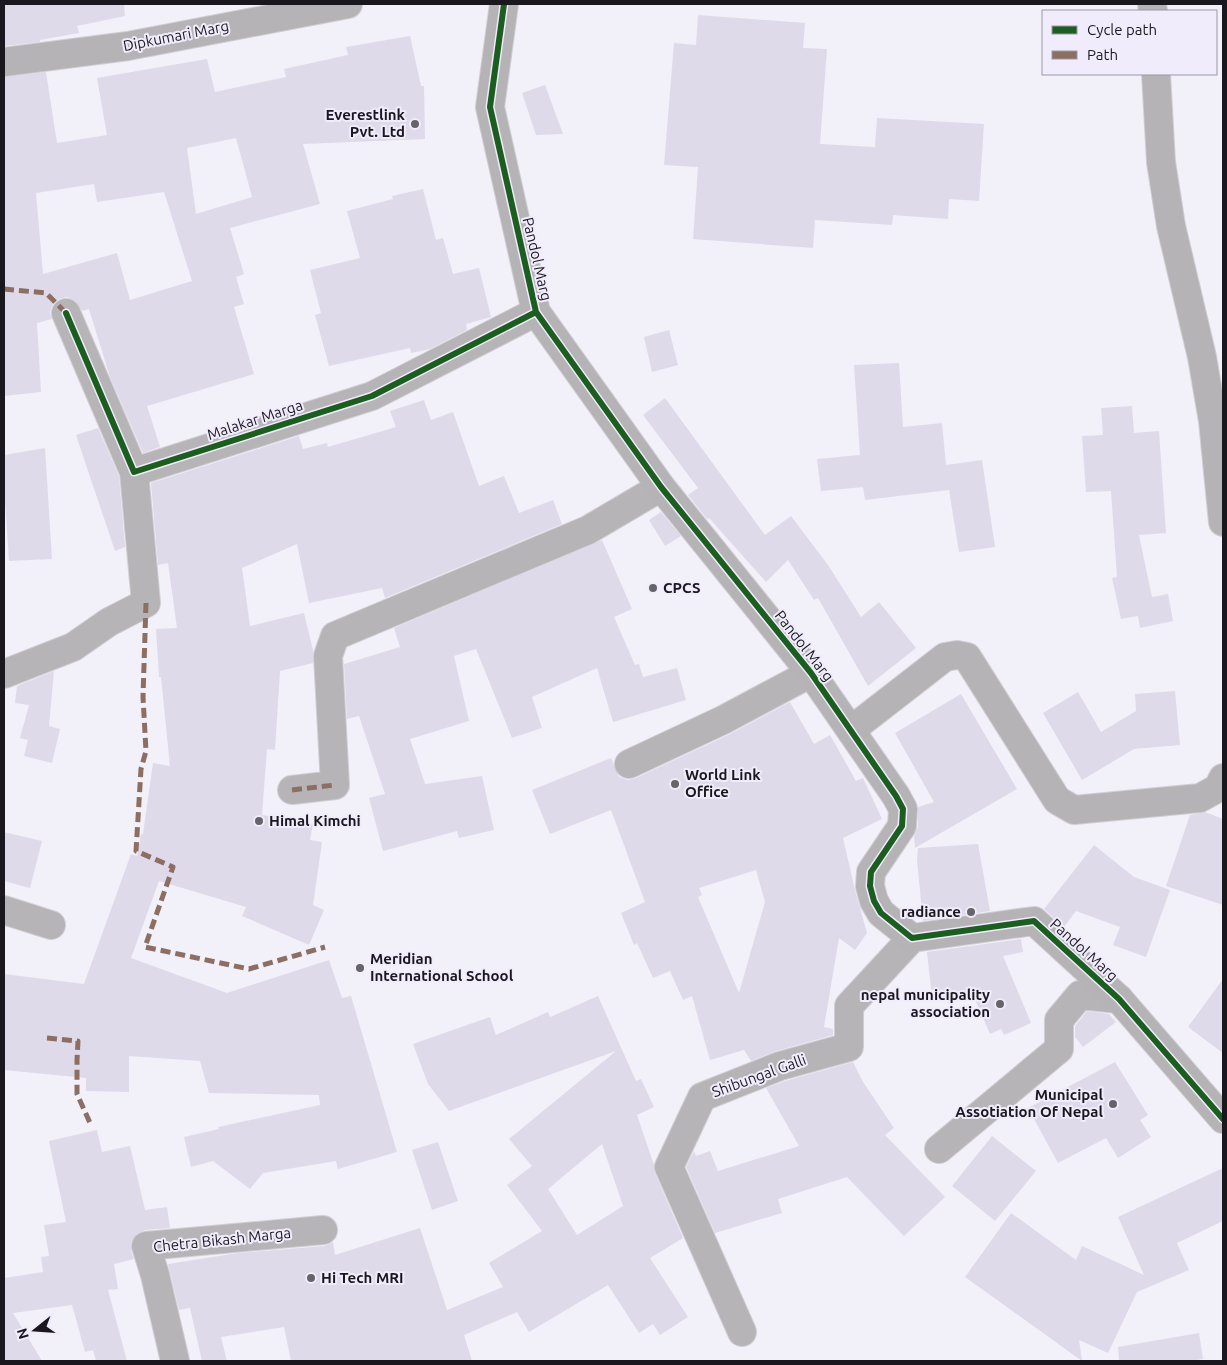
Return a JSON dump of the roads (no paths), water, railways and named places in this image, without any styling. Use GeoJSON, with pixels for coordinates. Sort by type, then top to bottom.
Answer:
{"type":"FeatureCollection","features":[{"type":"Feature","properties":{"kind":"street","name":"Dipkumari Marg"},"geometry":{"type":"LineString","coordinates":[[4,62],[128,46],[348,4]]}},
{"type":"Feature","properties":{"kind":"street","name":"Pandol Marg"},"geometry":{"type":"LineString","coordinates":[[504,4],[490,107],[536,312],[661,487],[811,673],[896,796],[903,810],[902,826],[871,872],[870,886],[874,901],[881,913],[912,938],[1034,922],[1119,999],[1223,1119]]}},
{"type":"Feature","properties":{"kind":"street"},"geometry":{"type":"LineString","coordinates":[[1156,75],[1161,162],[1171,226],[1205,376],[1213,421],[1223,522]]}},
{"type":"Feature","properties":{"kind":"street","name":"Malakar Marga"},"geometry":{"type":"LineString","coordinates":[[134,472],[372,396],[536,312]]}},
{"type":"Feature","properties":{"kind":"street"},"geometry":{"type":"LineString","coordinates":[[4,674],[73,647],[109,622],[146,603],[134,472],[66,313]]}},
{"type":"Feature","properties":{"kind":"street"},"geometry":{"type":"LineString","coordinates":[[292,790],[335,786],[328,656],[335,636],[588,530],[661,487]]}},
{"type":"Feature","properties":{"kind":"street"},"geometry":{"type":"LineString","coordinates":[[851,730],[945,657],[957,655],[967,657],[1058,800],[1074,810],[1200,798],[1218,788],[1223,778]]}},
{"type":"Feature","properties":{"kind":"street"},"geometry":{"type":"LineString","coordinates":[[629,764],[723,720],[811,673]]}},
{"type":"Feature","properties":{"kind":"street"},"geometry":{"type":"LineString","coordinates":[[4,910],[51,925]]}},
{"type":"Feature","properties":{"kind":"street","name":"Shibungal Galli"},"geometry":{"type":"LineString","coordinates":[[742,1332],[669,1167],[702,1097],[780,1066],[849,1047],[849,1006],[912,938]]}},
{"type":"Feature","properties":{"kind":"street"},"geometry":{"type":"LineString","coordinates":[[938,1149],[1059,1049],[1059,1020],[1080,995],[1119,999]]}},
{"type":"Feature","properties":{"kind":"street","name":"Chetra Bikash Marga"},"geometry":{"type":"LineString","coordinates":[[175,1361],[155,1275],[146,1246],[323,1230]]}},
{"type":"Feature","properties":{"kind":"place","name":"Everestlink Pvt. Ltd"},"geometry":{"type":"Point","coordinates":[415,124]}},
{"type":"Feature","properties":{"kind":"place","name":"CPCS"},"geometry":{"type":"Point","coordinates":[653,588]}},
{"type":"Feature","properties":{"kind":"place","name":"World Link Office"},"geometry":{"type":"Point","coordinates":[675,784]}},
{"type":"Feature","properties":{"kind":"place","name":"Himal Kimchi"},"geometry":{"type":"Point","coordinates":[259,821]}},
{"type":"Feature","properties":{"kind":"place","name":"radiance"},"geometry":{"type":"Point","coordinates":[971,912]}},
{"type":"Feature","properties":{"kind":"place","name":"Meridian International School"},"geometry":{"type":"Point","coordinates":[360,968]}},
{"type":"Feature","properties":{"kind":"place","name":"nepal municipality association"},"geometry":{"type":"Point","coordinates":[1000,1004]}},
{"type":"Feature","properties":{"kind":"place","name":"Municipal Assotiation Of Nepal"},"geometry":{"type":"Point","coordinates":[1113,1104]}},
{"type":"Feature","properties":{"kind":"place","name":"Hi Tech MRI"},"geometry":{"type":"Point","coordinates":[311,1278]}}]}
